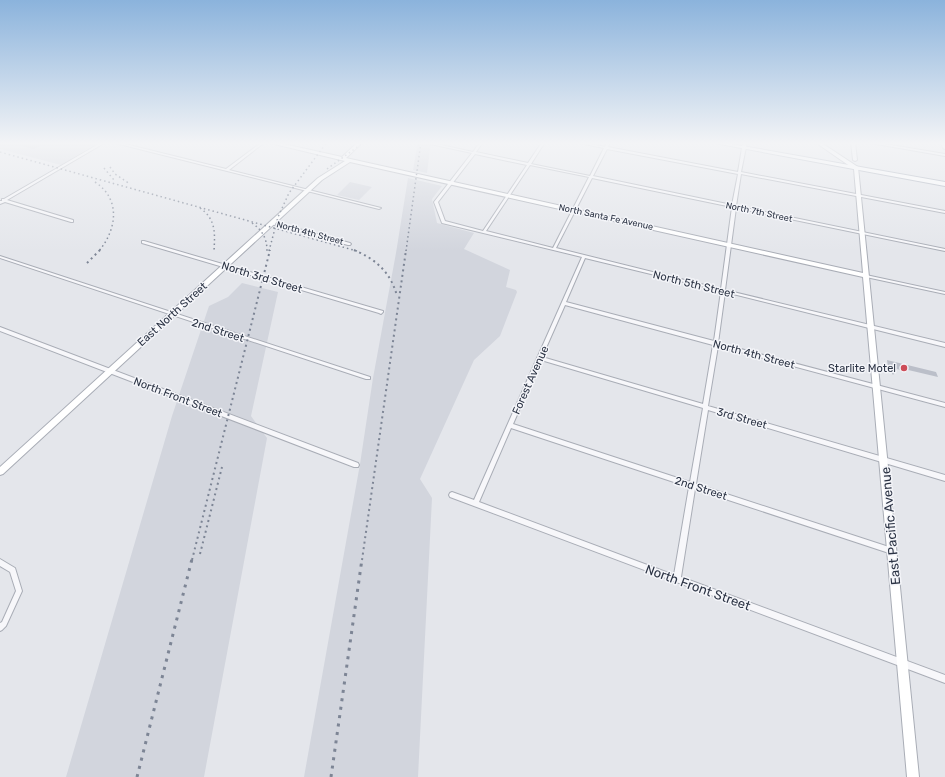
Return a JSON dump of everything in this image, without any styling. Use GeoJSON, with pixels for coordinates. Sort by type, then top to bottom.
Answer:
{"type":"FeatureCollection","features":[{"type":"Feature","properties":{"kind":"main road","name":"East North Street"},"geometry":{"type":"LineString","coordinates":[[0,472],[109,370],[321,178]]}},
{"type":"Feature","properties":{"kind":"main road","name":"North Santa Fe Avenue"},"geometry":{"type":"LineString","coordinates":[[432,178],[866,276]]}},
{"type":"Feature","properties":{"kind":"main road","name":"East Pacific Avenue"},"geometry":{"type":"LineString","coordinates":[[857,178],[913,777]]}},
{"type":"Feature","properties":{"kind":"main road"},"geometry":{"type":"LineString","coordinates":[[913,178],[945,184]]}},
{"type":"Feature","properties":{"kind":"street"},"geometry":{"type":"LineString","coordinates":[[0,203],[42,178]]}},
{"type":"Feature","properties":{"kind":"street"},"geometry":{"type":"LineString","coordinates":[[260,178],[379,208]]}},
{"type":"Feature","properties":{"kind":"street"},"geometry":{"type":"LineString","coordinates":[[450,182],[453,178]]}},
{"type":"Feature","properties":{"kind":"street"},"geometry":{"type":"LineString","coordinates":[[484,232],[520,178]]}},
{"type":"Feature","properties":{"kind":"street"},"geometry":{"type":"LineString","coordinates":[[554,249],[590,178]]}},
{"type":"Feature","properties":{"kind":"street","name":"North 7th Street"},"geometry":{"type":"LineString","coordinates":[[597,178],[945,250]]}},
{"type":"Feature","properties":{"kind":"street"},"geometry":{"type":"LineString","coordinates":[[676,579],[716,343],[728,244],[738,178]]}},
{"type":"Feature","properties":{"kind":"street"},"geometry":{"type":"LineString","coordinates":[[766,178],[945,212]]}},
{"type":"Feature","properties":{"kind":"street","name":"North 5th Street"},"geometry":{"type":"LineString","coordinates":[[450,182],[436,202],[443,222],[945,345]]}},
{"type":"Feature","properties":{"kind":"street"},"geometry":{"type":"LineString","coordinates":[[0,199],[72,221]]}},
{"type":"Feature","properties":{"kind":"street","name":"North 4th Street"},"geometry":{"type":"LineString","coordinates":[[272,223],[349,244]]}},
{"type":"Feature","properties":{"kind":"street","name":"North 3rd Street"},"geometry":{"type":"LineString","coordinates":[[143,242],[381,312]]}},
{"type":"Feature","properties":{"kind":"street","name":"2nd Street"},"geometry":{"type":"LineString","coordinates":[[0,257],[368,378]]}},
{"type":"Feature","properties":{"kind":"street","name":"Forest Avenue"},"geometry":{"type":"LineString","coordinates":[[475,504],[584,257]]}},
{"type":"Feature","properties":{"kind":"street","name":"North Santa Fe Avenue"},"geometry":{"type":"LineString","coordinates":[[866,276],[945,293]]}},
{"type":"Feature","properties":{"kind":"street","name":"North 4th Street"},"geometry":{"type":"LineString","coordinates":[[564,303],[945,405]]}},
{"type":"Feature","properties":{"kind":"street","name":"North Front Street"},"geometry":{"type":"LineString","coordinates":[[0,330],[356,464]]}},
{"type":"Feature","properties":{"kind":"street","name":"3rd Street"},"geometry":{"type":"LineString","coordinates":[[539,358],[945,478]]}},
{"type":"Feature","properties":{"kind":"street","name":"2nd Street"},"geometry":{"type":"LineString","coordinates":[[510,425],[892,551]]}},
{"type":"Feature","properties":{"kind":"street","name":"North Front Street"},"geometry":{"type":"LineString","coordinates":[[452,495],[945,679]]}},
{"type":"Feature","properties":{"kind":"street"},"geometry":{"type":"LineString","coordinates":[[0,562],[13,570],[19,591],[4,624],[0,628]]}},
{"type":"Feature","properties":{"kind":"shaded area"},"geometry":{"type":"Polygon","coordinates":[[[408,178],[442,186],[432,199],[437,223],[474,233],[464,249],[510,270],[506,287],[516,290],[517,292],[500,336],[474,360],[420,479],[432,498],[418,777],[304,777],[360,464],[373,378],[408,178]]]}},
{"type":"Feature","properties":{"kind":"shaded area"},"geometry":{"type":"Polygon","coordinates":[[[350,182],[372,187],[359,200],[337,195],[350,182]]]}},
{"type":"Feature","properties":{"kind":"shaded area"},"geometry":{"type":"Polygon","coordinates":[[[242,283],[278,292],[251,416],[267,438],[204,777],[66,777],[172,416],[209,306],[228,297],[242,283]]]}},
{"type":"Feature","properties":{"kind":"building","name":"Starlite Motel"},"geometry":{"type":"Polygon","coordinates":[[[887,360],[936,372],[938,377],[904,369],[904,371],[897,369],[893,375],[888,367],[887,360]]]}},
{"type":"Feature","properties":{"kind":"railway"},"geometry":{"type":"LineString","coordinates":[[95,178],[275,228]]}},
{"type":"Feature","properties":{"kind":"railway"},"geometry":{"type":"LineString","coordinates":[[121,178],[130,184]]}},
{"type":"Feature","properties":{"kind":"railway"},"geometry":{"type":"LineString","coordinates":[[275,228],[278,217],[289,193],[300,178]]}},
{"type":"Feature","properties":{"kind":"railway"},"geometry":{"type":"LineString","coordinates":[[406,251],[416,178]]}},
{"type":"Feature","properties":{"kind":"railway"},"geometry":{"type":"LineString","coordinates":[[95,182],[109,197],[114,215],[110,233],[99,251]]}},
{"type":"Feature","properties":{"kind":"railway"},"geometry":{"type":"LineString","coordinates":[[200,208],[212,222],[214,232],[214,251]]}},
{"type":"Feature","properties":{"kind":"railway"},"geometry":{"type":"LineString","coordinates":[[252,223],[259,228],[263,235],[266,242],[267,251]]}},
{"type":"Feature","properties":{"kind":"railway"},"geometry":{"type":"LineString","coordinates":[[269,251],[275,228]]}},
{"type":"Feature","properties":{"kind":"railway"},"geometry":{"type":"LineString","coordinates":[[275,228],[355,250]]}},
{"type":"Feature","properties":{"kind":"railway"},"geometry":{"type":"LineString","coordinates":[[192,560],[270,250]]}},
{"type":"Feature","properties":{"kind":"railway"},"geometry":{"type":"LineString","coordinates":[[355,250],[376,262],[382,268],[391,280],[397,296]]}},
{"type":"Feature","properties":{"kind":"railway"},"geometry":{"type":"LineString","coordinates":[[362,560],[406,250]]}},
{"type":"Feature","properties":{"kind":"railway"},"geometry":{"type":"LineString","coordinates":[[87,263],[99,251]]}},
{"type":"Feature","properties":{"kind":"railway"},"geometry":{"type":"LineString","coordinates":[[200,554],[222,467]]}},
{"type":"Feature","properties":{"kind":"railway"},"geometry":{"type":"LineString","coordinates":[[137,777],[192,559]]}},
{"type":"Feature","properties":{"kind":"railway"},"geometry":{"type":"LineString","coordinates":[[331,777],[362,559]]}},
{"type":"Feature","properties":{"kind":"place","name":"Starlite Motel"},"geometry":{"type":"Point","coordinates":[904,368]}}]}
